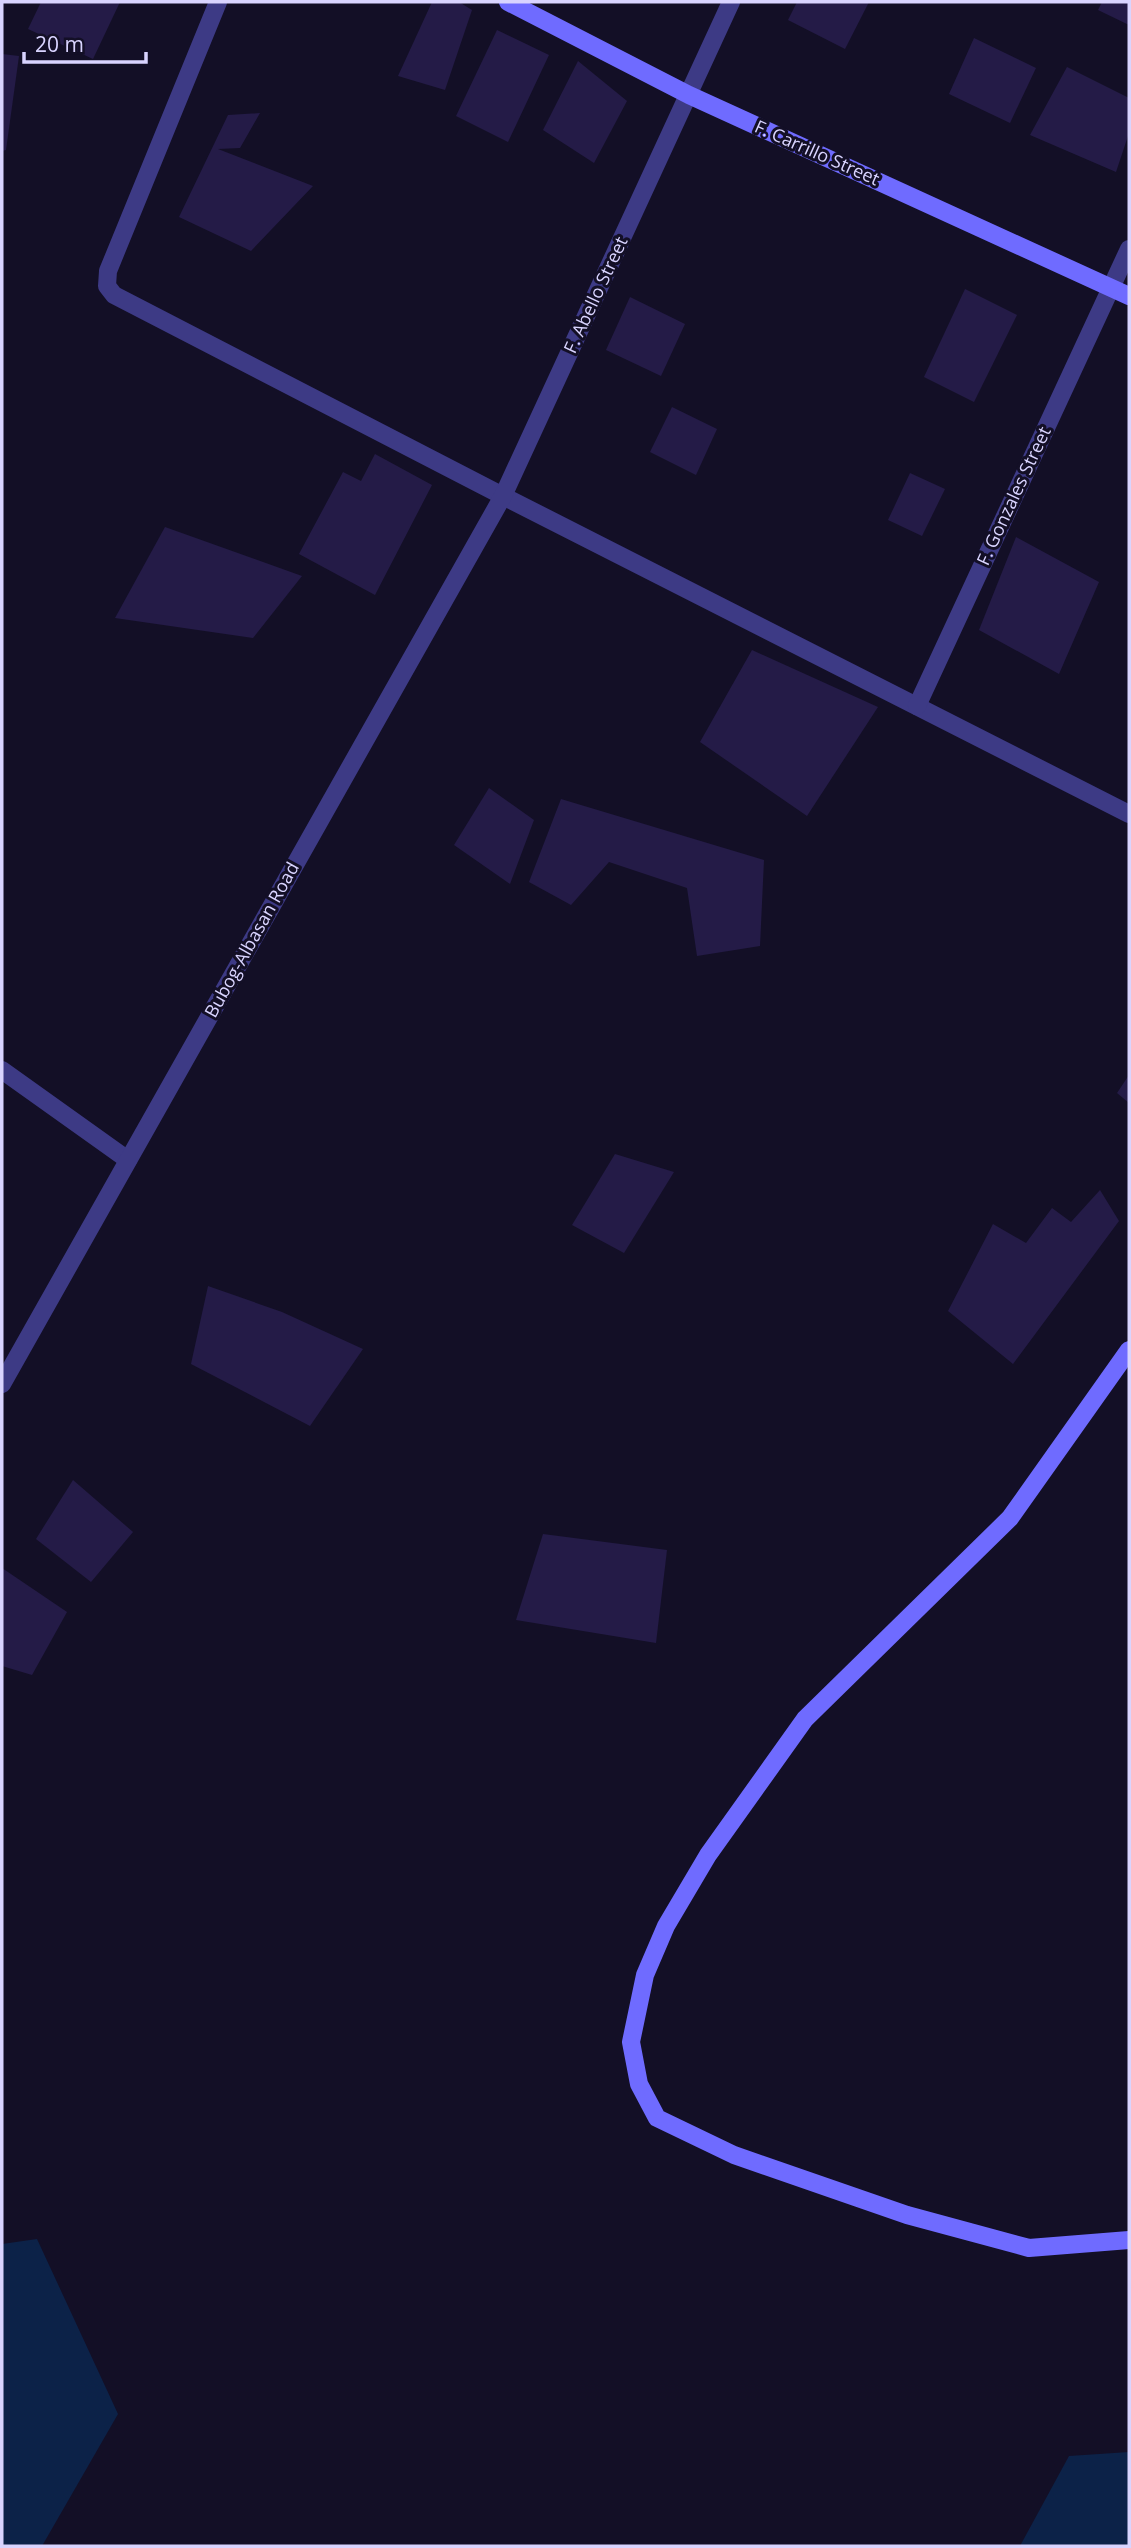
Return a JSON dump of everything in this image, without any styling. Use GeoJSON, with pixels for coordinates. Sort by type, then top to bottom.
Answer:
{"type":"FeatureCollection","features":[{"type":"Feature","properties":{"kind":"street"},"geometry":{"type":"LineString","coordinates":[[218,2],[108,271],[107,286],[114,295],[1129,814]]}},
{"type":"Feature","properties":{"kind":"street","name":"F. Carrillo Street"},"geometry":{"type":"LineString","coordinates":[[508,2],[689,95],[1129,296]]}},
{"type":"Feature","properties":{"kind":"street","name":"F. Abello Street"},"geometry":{"type":"LineString","coordinates":[[503,496],[731,2]]}},
{"type":"Feature","properties":{"kind":"street","name":"F. Gonzales Street"},"geometry":{"type":"LineString","coordinates":[[916,706],[1129,249]]}},
{"type":"Feature","properties":{"kind":"street","name":"Bubog-Albasan Road"},"geometry":{"type":"LineString","coordinates":[[2,1384],[503,496]]}},
{"type":"Feature","properties":{"kind":"street"},"geometry":{"type":"LineString","coordinates":[[2,1070],[128,1160]]}},
{"type":"Feature","properties":{"kind":"street"},"geometry":{"type":"LineString","coordinates":[[1129,1350],[1010,1518],[805,1719],[708,1856],[666,1926],[645,1975],[631,2042],[639,2084],[657,2118],[734,2155],[907,2215],[1029,2248],[1129,2240]]}},
{"type":"Feature","properties":{"kind":"water"},"geometry":{"type":"Polygon","coordinates":[[[37,2239],[118,2414],[42,2546],[2,2546],[2,2244],[37,2239]]]}},
{"type":"Feature","properties":{"kind":"water"},"geometry":{"type":"Polygon","coordinates":[[[1129,2452],[1129,2546],[1020,2546],[1069,2456],[1129,2452]]]}},
{"type":"Feature","properties":{"kind":"building"},"geometry":{"type":"Polygon","coordinates":[[[41,2],[120,2],[93,59],[28,29],[41,2]]]}},
{"type":"Feature","properties":{"kind":"building"},"geometry":{"type":"Polygon","coordinates":[[[432,2],[459,2],[472,10],[445,90],[398,76],[432,2]]]}},
{"type":"Feature","properties":{"kind":"building"},"geometry":{"type":"Polygon","coordinates":[[[797,2],[869,2],[845,49],[788,20],[797,2]]]}},
{"type":"Feature","properties":{"kind":"building"},"geometry":{"type":"Polygon","coordinates":[[[1102,2],[1129,2],[1129,25],[1098,10],[1102,2]]]}},
{"type":"Feature","properties":{"kind":"building"},"geometry":{"type":"Polygon","coordinates":[[[497,30],[549,55],[508,142],[456,116],[497,30]]]}},
{"type":"Feature","properties":{"kind":"building"},"geometry":{"type":"Polygon","coordinates":[[[974,38],[1036,68],[1010,123],[949,94],[974,38]]]}},
{"type":"Feature","properties":{"kind":"building"},"geometry":{"type":"Polygon","coordinates":[[[2,54],[19,56],[6,150],[2,151],[2,54]]]}},
{"type":"Feature","properties":{"kind":"building"},"geometry":{"type":"Polygon","coordinates":[[[578,61],[627,101],[594,163],[543,130],[578,61]]]}},
{"type":"Feature","properties":{"kind":"building"},"geometry":{"type":"Polygon","coordinates":[[[1067,67],[1129,98],[1129,133],[1116,172],[1030,135],[1067,67]]]}},
{"type":"Feature","properties":{"kind":"building"},"geometry":{"type":"Polygon","coordinates":[[[260,113],[240,148],[218,149],[313,186],[251,251],[179,217],[228,115],[260,113]]]}},
{"type":"Feature","properties":{"kind":"building"},"geometry":{"type":"Polygon","coordinates":[[[965,289],[1017,315],[974,402],[924,377],[965,289]]]}},
{"type":"Feature","properties":{"kind":"building"},"geometry":{"type":"Polygon","coordinates":[[[630,297],[685,324],[661,376],[606,350],[630,297]]]}},
{"type":"Feature","properties":{"kind":"building"},"geometry":{"type":"Polygon","coordinates":[[[672,407],[717,429],[696,475],[650,452],[672,407]]]}},
{"type":"Feature","properties":{"kind":"building"},"geometry":{"type":"Polygon","coordinates":[[[375,454],[432,485],[375,595],[299,554],[343,472],[361,481],[375,454]]]}},
{"type":"Feature","properties":{"kind":"building"},"geometry":{"type":"Polygon","coordinates":[[[910,473],[945,489],[922,536],[888,520],[910,473]]]}},
{"type":"Feature","properties":{"kind":"building"},"geometry":{"type":"Polygon","coordinates":[[[165,527],[302,576],[253,638],[115,618],[165,527]]]}},
{"type":"Feature","properties":{"kind":"building"},"geometry":{"type":"Polygon","coordinates":[[[1016,537],[1099,582],[1059,674],[979,630],[1016,537]]]}},
{"type":"Feature","properties":{"kind":"building"},"geometry":{"type":"Polygon","coordinates":[[[752,650],[878,707],[807,816],[700,742],[752,650]]]}},
{"type":"Feature","properties":{"kind":"building"},"geometry":{"type":"Polygon","coordinates":[[[489,788],[534,820],[510,884],[454,845],[489,788]]]}},
{"type":"Feature","properties":{"kind":"building"},"geometry":{"type":"Polygon","coordinates":[[[561,799],[764,860],[760,946],[697,956],[687,888],[609,862],[571,905],[529,882],[561,799]]]}},
{"type":"Feature","properties":{"kind":"building"},"geometry":{"type":"Polygon","coordinates":[[[1129,1075],[1129,1103],[1117,1093],[1129,1075]]]}},
{"type":"Feature","properties":{"kind":"building"},"geometry":{"type":"Polygon","coordinates":[[[615,1154],[674,1172],[624,1253],[572,1225],[615,1154]]]}},
{"type":"Feature","properties":{"kind":"building"},"geometry":{"type":"Polygon","coordinates":[[[1100,1190],[1119,1221],[1013,1364],[948,1311],[993,1224],[1026,1243],[1052,1208],[1071,1222],[1100,1190]]]}},
{"type":"Feature","properties":{"kind":"building"},"geometry":{"type":"Polygon","coordinates":[[[208,1286],[282,1312],[363,1349],[310,1426],[191,1364],[208,1286]]]}},
{"type":"Feature","properties":{"kind":"building"},"geometry":{"type":"Polygon","coordinates":[[[73,1480],[133,1532],[91,1582],[36,1539],[73,1480]]]}},
{"type":"Feature","properties":{"kind":"building"},"geometry":{"type":"Polygon","coordinates":[[[543,1534],[667,1550],[656,1643],[516,1620],[543,1534]]]}},
{"type":"Feature","properties":{"kind":"building"},"geometry":{"type":"Polygon","coordinates":[[[2,1568],[67,1612],[32,1675],[2,1666],[2,1568]]]}}]}
